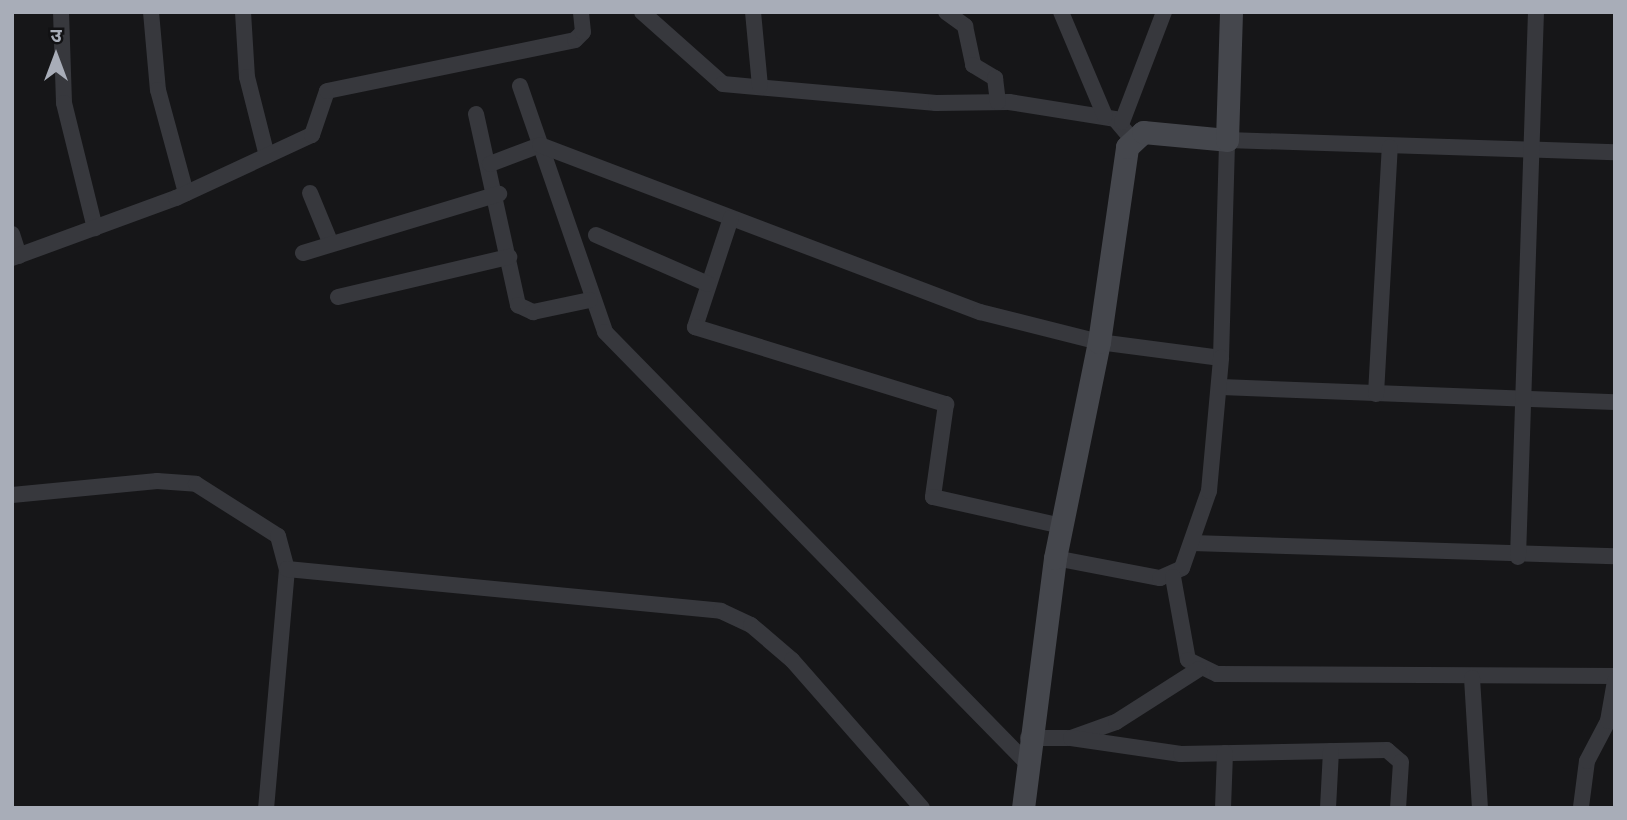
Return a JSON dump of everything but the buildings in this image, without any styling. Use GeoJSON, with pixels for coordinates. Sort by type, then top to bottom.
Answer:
{"type":"FeatureCollection","features":[{"type":"Feature","properties":{"kind":"street"},"geometry":{"type":"LineString","coordinates":[[61,12],[64,103],[95,228]]}},
{"type":"Feature","properties":{"kind":"street"},"geometry":{"type":"LineString","coordinates":[[151,12],[158,90],[186,193]]}},
{"type":"Feature","properties":{"kind":"street"},"geometry":{"type":"LineString","coordinates":[[243,12],[247,77],[267,156]]}},
{"type":"Feature","properties":{"kind":"street"},"geometry":{"type":"LineString","coordinates":[[12,234],[15,257],[186,193],[317,130],[327,91],[575,40],[583,32],[581,12]]}},
{"type":"Feature","properties":{"kind":"street"},"geometry":{"type":"LineString","coordinates":[[642,12],[656,18],[710,79],[912,101],[998,102],[1105,117],[1127,130],[1227,140],[1615,152]]}},
{"type":"Feature","properties":{"kind":"street"},"geometry":{"type":"LineString","coordinates":[[753,12],[760,86]]}},
{"type":"Feature","properties":{"kind":"street"},"geometry":{"type":"LineString","coordinates":[[946,12],[965,26],[973,65],[995,78],[998,102]]}},
{"type":"Feature","properties":{"kind":"street"},"geometry":{"type":"LineString","coordinates":[[1060,12],[1105,117]]}},
{"type":"Feature","properties":{"kind":"street"},"geometry":{"type":"LineString","coordinates":[[1023,808],[1028,738],[1055,558],[1099,342],[1127,130],[1164,12]]}},
{"type":"Feature","properties":{"kind":"street"},"geometry":{"type":"LineString","coordinates":[[1199,669],[1182,647],[1173,577],[1192,542],[1209,491],[1220,387],[1231,12]]}},
{"type":"Feature","properties":{"kind":"street"},"geometry":{"type":"LineString","coordinates":[[1518,556],[1536,12]]}},
{"type":"Feature","properties":{"kind":"street"},"geometry":{"type":"LineString","coordinates":[[520,86],[590,300],[605,332],[1026,762]]}},
{"type":"Feature","properties":{"kind":"street"},"geometry":{"type":"LineString","coordinates":[[477,114],[499,194],[515,295],[525,311],[590,300]]}},
{"type":"Feature","properties":{"kind":"street"},"geometry":{"type":"LineString","coordinates":[[490,164],[540,145],[980,312],[1099,342],[1221,358]]}},
{"type":"Feature","properties":{"kind":"street"},"geometry":{"type":"LineString","coordinates":[[1376,394],[1390,147]]}},
{"type":"Feature","properties":{"kind":"street"},"geometry":{"type":"LineString","coordinates":[[310,193],[331,244]]}},
{"type":"Feature","properties":{"kind":"street"},"geometry":{"type":"LineString","coordinates":[[303,253],[499,194]]}},
{"type":"Feature","properties":{"kind":"street"},"geometry":{"type":"LineString","coordinates":[[731,218],[695,321],[700,331],[946,404],[931,489],[938,501],[1062,526]]}},
{"type":"Feature","properties":{"kind":"street"},"geometry":{"type":"LineString","coordinates":[[596,235],[708,284]]}},
{"type":"Feature","properties":{"kind":"street"},"geometry":{"type":"LineString","coordinates":[[338,297],[509,257]]}},
{"type":"Feature","properties":{"kind":"street"},"geometry":{"type":"LineString","coordinates":[[1220,387],[1615,402]]}},
{"type":"Feature","properties":{"kind":"street"},"geometry":{"type":"LineString","coordinates":[[12,495],[158,481],[196,484],[215,490],[278,536],[287,569],[266,808]]}},
{"type":"Feature","properties":{"kind":"street"},"geometry":{"type":"LineString","coordinates":[[1192,542],[1518,556],[1615,556]]}},
{"type":"Feature","properties":{"kind":"street"},"geometry":{"type":"LineString","coordinates":[[1055,558],[1173,577]]}},
{"type":"Feature","properties":{"kind":"street"},"geometry":{"type":"LineString","coordinates":[[287,569],[721,611],[751,625],[792,660],[922,808]]}},
{"type":"Feature","properties":{"kind":"street"},"geometry":{"type":"LineString","coordinates":[[1070,738],[1116,722],[1199,669],[1472,678],[1615,679],[1608,721],[1587,761],[1581,807]]}},
{"type":"Feature","properties":{"kind":"street"},"geometry":{"type":"LineString","coordinates":[[1472,678],[1480,808]]}},
{"type":"Feature","properties":{"kind":"street"},"geometry":{"type":"LineString","coordinates":[[1028,738],[1070,738],[1181,754],[1331,751],[1399,754],[1398,808]]}},
{"type":"Feature","properties":{"kind":"street"},"geometry":{"type":"LineString","coordinates":[[1328,808],[1331,751]]}},
{"type":"Feature","properties":{"kind":"street"},"geometry":{"type":"LineString","coordinates":[[1223,808],[1225,753]]}}]}
